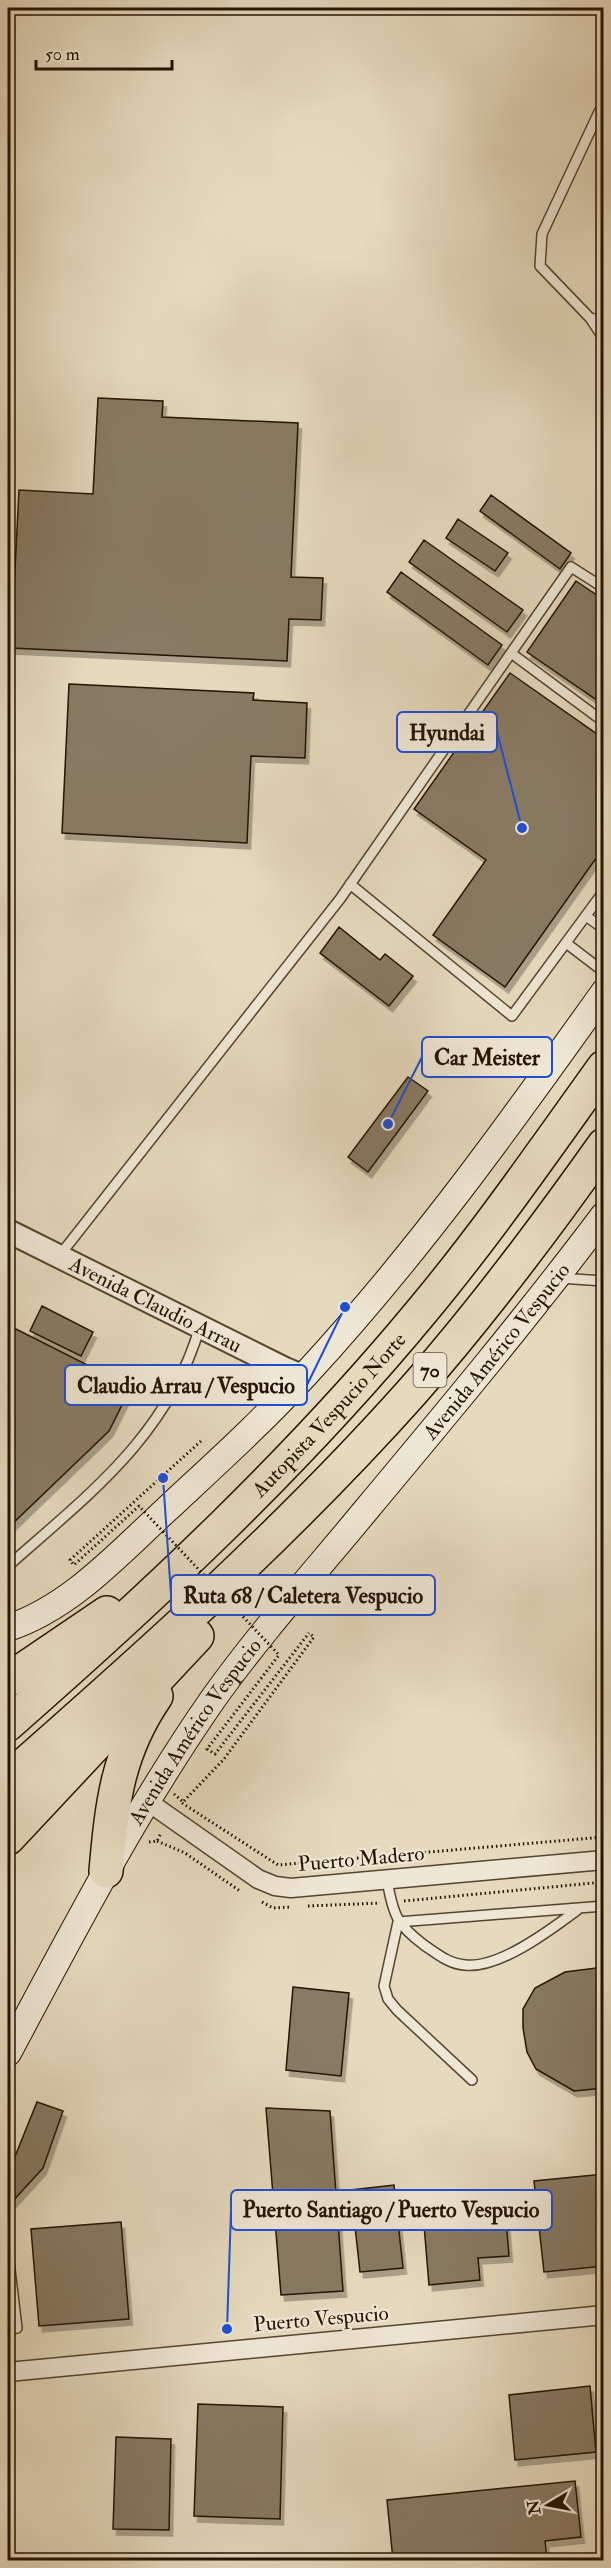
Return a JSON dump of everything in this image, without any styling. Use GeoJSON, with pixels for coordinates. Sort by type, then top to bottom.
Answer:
{"type":"FeatureCollection","features":[{"type":"Feature","properties":{"kind":"highway","name":"Autopista Vespucio Norte"},"geometry":{"type":"LineString","coordinates":[[8,1724],[173,1573],[294,1454],[421,1313],[503,1208],[603,1067]]}},
{"type":"Feature","properties":{"kind":"highway","name":"70"},"geometry":{"type":"LineString","coordinates":[[8,1779],[167,1638],[330,1480],[453,1344],[494,1294],[603,1145]]}},
{"type":"Feature","properties":{"kind":"highway"},"geometry":{"type":"LineString","coordinates":[[106,1871],[113,1801],[119,1771],[132,1740],[151,1704],[250,1559]]}},
{"type":"Feature","properties":{"kind":"highway"},"geometry":{"type":"LineString","coordinates":[[8,1680],[173,1573]]}},
{"type":"Feature","properties":{"kind":"highway"},"geometry":{"type":"LineString","coordinates":[[8,1814],[129,1687],[229,1589]]}},
{"type":"Feature","properties":{"kind":"highway"},"geometry":{"type":"LineString","coordinates":[[8,1838],[195,1639]]}},
{"type":"Feature","properties":{"kind":"highway"},"geometry":{"type":"LineString","coordinates":[[8,1670],[41,1658]]}},
{"type":"Feature","properties":{"kind":"main road"},"geometry":{"type":"LineString","coordinates":[[8,1628],[41,1614],[86,1583],[253,1428],[304,1377],[365,1308],[458,1194],[603,992]]}},
{"type":"Feature","properties":{"kind":"main road","name":"Avenida Américo Vespucio"},"geometry":{"type":"LineString","coordinates":[[8,2053],[106,1871],[153,1791],[214,1698],[272,1622],[556,1278],[603,1215]]}},
{"type":"Feature","properties":{"kind":"street","name":"Avenida Claudio Arrau"},"geometry":{"type":"LineString","coordinates":[[8,1232],[304,1377]]}},
{"type":"Feature","properties":{"kind":"street","name":"Puerto Madero"},"geometry":{"type":"LineString","coordinates":[[153,1791],[258,1879],[275,1886],[291,1888],[603,1860]]}},
{"type":"Feature","properties":{"kind":"street","name":"Puerto Vespucio"},"geometry":{"type":"LineString","coordinates":[[8,2372],[603,2315]]}},
{"type":"Feature","properties":{"kind":"lane"},"geometry":{"type":"LineString","coordinates":[[599,112],[542,234],[539,252],[540,266],[590,318],[603,339]]}},
{"type":"Feature","properties":{"kind":"lane"},"geometry":{"type":"LineString","coordinates":[[590,318],[603,321]]}},
{"type":"Feature","properties":{"kind":"lane"},"geometry":{"type":"LineString","coordinates":[[59,1256],[350,884],[571,567],[603,588]]}},
{"type":"Feature","properties":{"kind":"lane"},"geometry":{"type":"LineString","coordinates":[[511,653],[603,723]]}},
{"type":"Feature","properties":{"kind":"lane"},"geometry":{"type":"LineString","coordinates":[[350,884],[512,1016],[603,891]]}},
{"type":"Feature","properties":{"kind":"lane"},"geometry":{"type":"LineString","coordinates":[[586,916],[603,929]]}},
{"type":"Feature","properties":{"kind":"lane"},"geometry":{"type":"LineString","coordinates":[[566,943],[603,972]]}},
{"type":"Feature","properties":{"kind":"lane"},"geometry":{"type":"LineString","coordinates":[[556,1278],[603,1281]]}},
{"type":"Feature","properties":{"kind":"lane"},"geometry":{"type":"LineString","coordinates":[[8,1566],[107,1480],[126,1458],[174,1389],[200,1326]]}},
{"type":"Feature","properties":{"kind":"lane"},"geometry":{"type":"LineString","coordinates":[[387,1880],[392,1908],[398,1922],[407,1932],[443,1959],[465,1965],[477,1965],[504,1956],[551,1929],[580,1908]]}},
{"type":"Feature","properties":{"kind":"lane"},"geometry":{"type":"LineString","coordinates":[[398,1922],[603,1906]]}},
{"type":"Feature","properties":{"kind":"lane"},"geometry":{"type":"LineString","coordinates":[[398,1922],[384,1986],[388,1999],[471,2080]]}},
{"type":"Feature","properties":{"kind":"lane"},"geometry":{"type":"LineString","coordinates":[[8,2253],[16,2328],[8,2329]]}},
{"type":"Feature","properties":{"kind":"path"},"geometry":{"type":"LineString","coordinates":[[153,1791],[183,1802],[224,1759],[314,1637],[309,1632],[215,1754],[207,1749],[279,1655],[139,1506],[74,1565],[70,1560],[201,1442]]}},
{"type":"Feature","properties":{"kind":"building"},"geometry":{"type":"Polygon","coordinates":[[[98,398],[163,401],[162,417],[298,423],[291,577],[323,578],[321,620],[289,619],[287,661],[11,648],[19,490],[93,494],[98,398]]]}},
{"type":"Feature","properties":{"kind":"building"},"geometry":{"type":"Polygon","coordinates":[[[491,495],[571,553],[560,569],[480,511],[491,495]]]}},
{"type":"Feature","properties":{"kind":"building"},"geometry":{"type":"Polygon","coordinates":[[[458,519],[508,553],[495,571],[446,538],[458,519]]]}},
{"type":"Feature","properties":{"kind":"building"},"geometry":{"type":"Polygon","coordinates":[[[424,540],[523,610],[507,632],[409,562],[424,540]]]}},
{"type":"Feature","properties":{"kind":"building"},"geometry":{"type":"Polygon","coordinates":[[[401,572],[502,645],[488,665],[387,592],[401,572]]]}},
{"type":"Feature","properties":{"kind":"building"},"geometry":{"type":"Polygon","coordinates":[[[576,581],[604,600],[604,705],[527,652],[576,581]]]}},
{"type":"Feature","properties":{"kind":"building"},"geometry":{"type":"Polygon","coordinates":[[[510,673],[604,739],[604,847],[505,987],[433,935],[486,860],[414,809],[510,673]]]}},
{"type":"Feature","properties":{"kind":"building"},"geometry":{"type":"Polygon","coordinates":[[[69,684],[254,693],[253,700],[307,703],[305,758],[251,756],[247,843],[62,833],[69,684]]]}},
{"type":"Feature","properties":{"kind":"building"},"geometry":{"type":"Polygon","coordinates":[[[339,927],[380,960],[385,954],[413,976],[389,1006],[320,953],[339,927]]]}},
{"type":"Feature","properties":{"kind":"building"},"geometry":{"type":"Polygon","coordinates":[[[408,1077],[428,1091],[368,1172],[348,1157],[408,1077]]]}},
{"type":"Feature","properties":{"kind":"building"},"geometry":{"type":"Polygon","coordinates":[[[42,1306],[93,1332],[81,1356],[30,1331],[42,1306]]]}},
{"type":"Feature","properties":{"kind":"building"},"geometry":{"type":"Polygon","coordinates":[[[8,1325],[131,1387],[109,1431],[8,1528],[8,1325]]]}},
{"type":"Feature","properties":{"kind":"building"},"geometry":{"type":"Polygon","coordinates":[[[604,1967],[604,2088],[574,2091],[536,2069],[527,2052],[523,2009],[535,1988],[565,1972],[604,1967]]]}},
{"type":"Feature","properties":{"kind":"building"},"geometry":{"type":"Polygon","coordinates":[[[293,1987],[349,1993],[341,2076],[286,2070],[293,1987]]]}},
{"type":"Feature","properties":{"kind":"building"},"geometry":{"type":"Polygon","coordinates":[[[37,2102],[63,2111],[43,2168],[11,2203],[8,2199],[8,2164],[16,2154],[37,2102]]]}},
{"type":"Feature","properties":{"kind":"building"},"geometry":{"type":"Polygon","coordinates":[[[266,2108],[330,2111],[343,2291],[281,2295],[266,2108]]]}},
{"type":"Feature","properties":{"kind":"building"},"geometry":{"type":"Polygon","coordinates":[[[604,2174],[604,2266],[544,2272],[534,2181],[604,2174]]]}},
{"type":"Feature","properties":{"kind":"building"},"geometry":{"type":"Polygon","coordinates":[[[394,2185],[403,2268],[360,2272],[351,2190],[394,2185]]]}},
{"type":"Feature","properties":{"kind":"building"},"geometry":{"type":"Polygon","coordinates":[[[504,2194],[509,2256],[478,2258],[480,2280],[429,2285],[422,2201],[504,2194]]]}},
{"type":"Feature","properties":{"kind":"building"},"geometry":{"type":"Polygon","coordinates":[[[121,2222],[129,2319],[39,2326],[31,2229],[121,2222]]]}},
{"type":"Feature","properties":{"kind":"building"},"geometry":{"type":"Polygon","coordinates":[[[590,2386],[596,2452],[515,2460],[509,2395],[590,2386]]]}},
{"type":"Feature","properties":{"kind":"building"},"geometry":{"type":"Polygon","coordinates":[[[198,2404],[283,2407],[280,2519],[194,2516],[198,2404]]]}},
{"type":"Feature","properties":{"kind":"building"},"geometry":{"type":"Polygon","coordinates":[[[116,2437],[171,2439],[169,2530],[113,2529],[116,2437]]]}},
{"type":"Feature","properties":{"kind":"building"},"geometry":{"type":"Polygon","coordinates":[[[575,2481],[581,2537],[545,2541],[547,2560],[393,2560],[387,2500],[575,2481]]]}},
{"type":"Feature","properties":{"kind":"place","name":"Hyundai"},"geometry":{"type":"Point","coordinates":[522,828]}},
{"type":"Feature","properties":{"kind":"place","name":"Car Meister"},"geometry":{"type":"Point","coordinates":[388,1124]}},
{"type":"Feature","properties":{"kind":"place","name":"Claudio Arrau / Vespucio"},"geometry":{"type":"Point","coordinates":[345,1307]}},
{"type":"Feature","properties":{"kind":"place","name":"Ruta 68 / Caletera Vespucio"},"geometry":{"type":"Point","coordinates":[163,1478]}},
{"type":"Feature","properties":{"kind":"place","name":"Puerto Santiago / Puerto Vespucio"},"geometry":{"type":"Point","coordinates":[227,2329]}}]}
